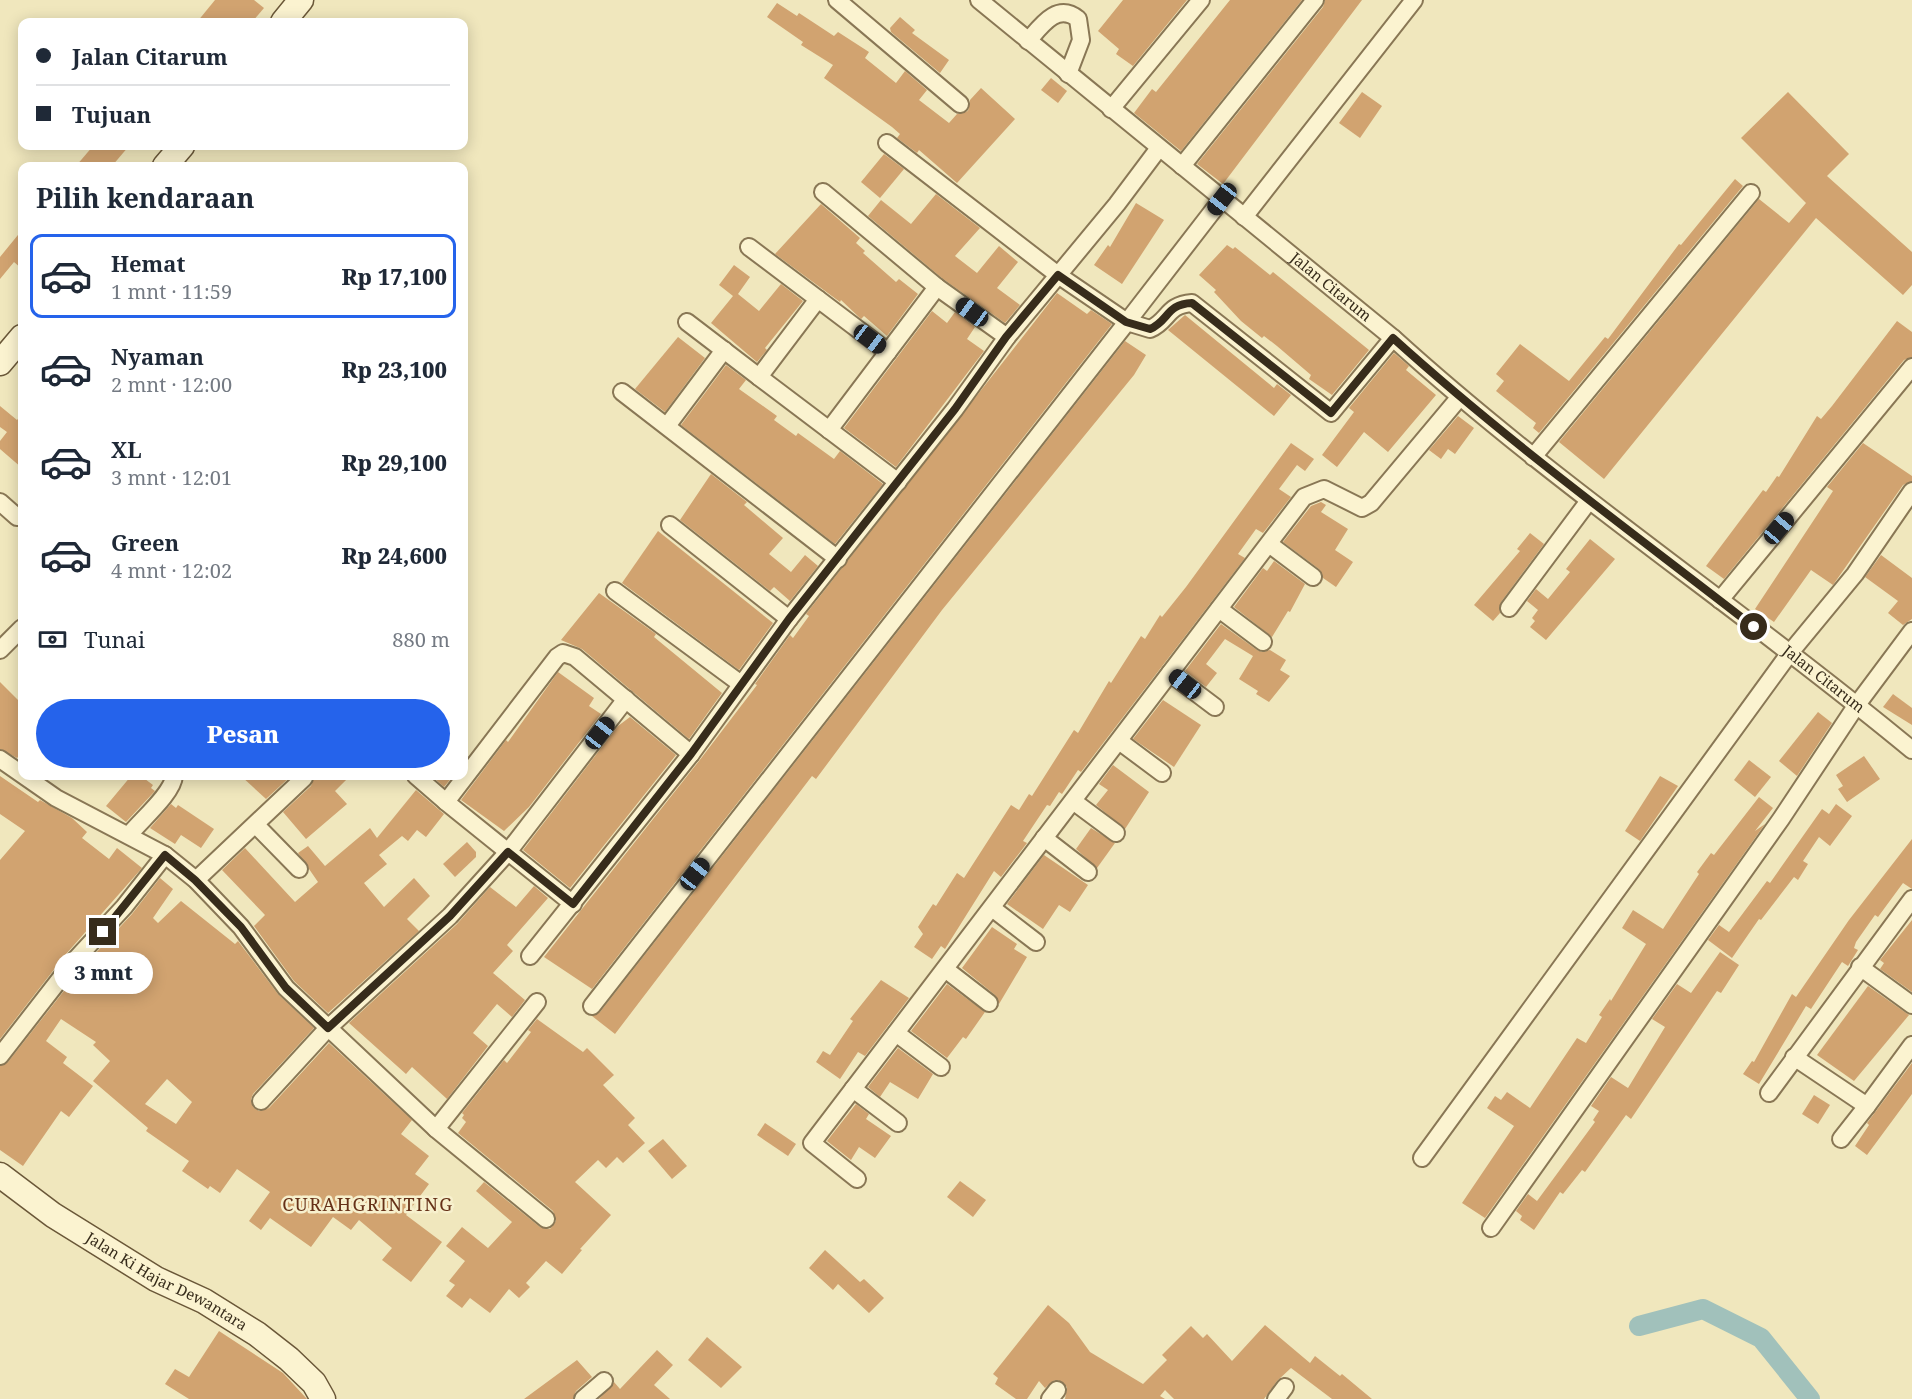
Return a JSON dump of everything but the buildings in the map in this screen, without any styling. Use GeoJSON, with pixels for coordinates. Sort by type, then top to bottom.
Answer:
{"type":"FeatureCollection","features":[{"type":"Feature","properties":{"kind":"main road"},"geometry":{"type":"LineString","coordinates":[[286,18],[301,0]]}},
{"type":"Feature","properties":{"kind":"main road"},"geometry":{"type":"LineString","coordinates":[[168,162],[179,150]]}},
{"type":"Feature","properties":{"kind":"main road"},"geometry":{"type":"LineString","coordinates":[[0,363],[18,342]]}},
{"type":"Feature","properties":{"kind":"main road","name":"Jalan Ki Hajar Dewantara"},"geometry":{"type":"LineString","coordinates":[[0,1175],[53,1215],[156,1279],[204,1301],[257,1334],[289,1359],[314,1383],[323,1399]]}},
{"type":"Feature","properties":{"kind":"street","name":"Jalan Citarum"},"geometry":{"type":"LineString","coordinates":[[979,0],[1393,338],[1459,398],[1588,502],[1910,746]]}},
{"type":"Feature","properties":{"kind":"street"},"geometry":{"type":"LineString","coordinates":[[1111,109],[1201,0]]}},
{"type":"Feature","properties":{"kind":"street"},"geometry":{"type":"LineString","coordinates":[[1182,166],[1315,0]]}},
{"type":"Feature","properties":{"kind":"street"},"geometry":{"type":"LineString","coordinates":[[1244,217],[1414,0]]}},
{"type":"Feature","properties":{"kind":"street"},"geometry":{"type":"LineString","coordinates":[[848,4],[960,104]]}},
{"type":"Feature","properties":{"kind":"street"},"geometry":{"type":"LineString","coordinates":[[1028,41],[1054,15],[1072,14],[1078,19],[1081,40],[1068,74]]}},
{"type":"Feature","properties":{"kind":"street"},"geometry":{"type":"LineString","coordinates":[[887,143],[1058,275],[1126,322],[1150,329],[1157,326],[1170,309],[1182,303],[1192,303],[1331,413],[1393,338]]}},
{"type":"Feature","properties":{"kind":"street"},"geometry":{"type":"LineString","coordinates":[[530,956],[691,754],[789,619],[898,482],[1006,337],[1117,204],[1159,148]]}},
{"type":"Feature","properties":{"kind":"street"},"geometry":{"type":"LineString","coordinates":[[823,192],[937,287],[1006,337]]}},
{"type":"Feature","properties":{"kind":"street"},"geometry":{"type":"LineString","coordinates":[[1533,457],[1751,193]]}},
{"type":"Feature","properties":{"kind":"street"},"geometry":{"type":"LineString","coordinates":[[592,1006],[1222,199]]}},
{"type":"Feature","properties":{"kind":"street"},"geometry":{"type":"LineString","coordinates":[[749,247],[888,352]]}},
{"type":"Feature","properties":{"kind":"street"},"geometry":{"type":"LineString","coordinates":[[829,430],[937,287]]}},
{"type":"Feature","properties":{"kind":"street"},"geometry":{"type":"LineString","coordinates":[[759,377],[818,299]]}},
{"type":"Feature","properties":{"kind":"street"},"geometry":{"type":"LineString","coordinates":[[687,322],[898,482]]}},
{"type":"Feature","properties":{"kind":"street"},"geometry":{"type":"LineString","coordinates":[[667,426],[724,350]]}},
{"type":"Feature","properties":{"kind":"street"},"geometry":{"type":"LineString","coordinates":[[1719,600],[1912,367]]}},
{"type":"Feature","properties":{"kind":"street"},"geometry":{"type":"LineString","coordinates":[[622,392],[838,559]]}},
{"type":"Feature","properties":{"kind":"street"},"geometry":{"type":"LineString","coordinates":[[858,1179],[812,1143],[1304,497],[1324,489],[1362,508],[1371,503],[1459,398]]}},
{"type":"Feature","properties":{"kind":"street"},"geometry":{"type":"LineString","coordinates":[[1422,1158],[1790,655],[1855,574],[1912,491]]}},
{"type":"Feature","properties":{"kind":"street"},"geometry":{"type":"LineString","coordinates":[[0,502],[17,517]]}},
{"type":"Feature","properties":{"kind":"street"},"geometry":{"type":"LineString","coordinates":[[1509,608],[1588,502]]}},
{"type":"Feature","properties":{"kind":"street"},"geometry":{"type":"LineString","coordinates":[[670,525],[789,619]]}},
{"type":"Feature","properties":{"kind":"street"},"geometry":{"type":"LineString","coordinates":[[1269,544],[1313,578]]}},
{"type":"Feature","properties":{"kind":"street"},"geometry":{"type":"LineString","coordinates":[[615,591],[741,684]]}},
{"type":"Feature","properties":{"kind":"street"},"geometry":{"type":"LineString","coordinates":[[1219,609],[1263,642]]}},
{"type":"Feature","properties":{"kind":"street"},"geometry":{"type":"LineString","coordinates":[[1491,1228],[1781,819],[1856,706],[1912,631]]}},
{"type":"Feature","properties":{"kind":"street"},"geometry":{"type":"LineString","coordinates":[[0,650],[18,632]]}},
{"type":"Feature","properties":{"kind":"street"},"geometry":{"type":"LineString","coordinates":[[468,773],[556,657],[563,653],[575,657],[691,754]]}},
{"type":"Feature","properties":{"kind":"street"},"geometry":{"type":"LineString","coordinates":[[1170,673],[1215,707]]}},
{"type":"Feature","properties":{"kind":"street"},"geometry":{"type":"LineString","coordinates":[[261,1101],[328,1028],[450,916],[508,852],[626,699]]}},
{"type":"Feature","properties":{"kind":"street"},"geometry":{"type":"LineString","coordinates":[[1119,741],[1162,773]]}},
{"type":"Feature","properties":{"kind":"street"},"geometry":{"type":"LineString","coordinates":[[3,766],[18,775]]}},
{"type":"Feature","properties":{"kind":"street"},"geometry":{"type":"LineString","coordinates":[[26,780],[165,855],[195,880],[241,927],[286,988],[436,1129],[546,1218]]}},
{"type":"Feature","properties":{"kind":"street"},"geometry":{"type":"LineString","coordinates":[[129,834],[166,794],[174,780]]}},
{"type":"Feature","properties":{"kind":"street"},"geometry":{"type":"LineString","coordinates":[[195,880],[302,780]]}},
{"type":"Feature","properties":{"kind":"street"},"geometry":{"type":"LineString","coordinates":[[421,780],[573,904]]}},
{"type":"Feature","properties":{"kind":"street"},"geometry":{"type":"LineString","coordinates":[[446,802],[463,780]]}},
{"type":"Feature","properties":{"kind":"street"},"geometry":{"type":"LineString","coordinates":[[1073,801],[1116,833]]}},
{"type":"Feature","properties":{"kind":"street"},"geometry":{"type":"LineString","coordinates":[[256,825],[299,869]]}},
{"type":"Feature","properties":{"kind":"street"},"geometry":{"type":"LineString","coordinates":[[1044,838],[1088,872]]}},
{"type":"Feature","properties":{"kind":"street"},"geometry":{"type":"LineString","coordinates":[[0,1056],[74,961],[124,907],[165,855]]}},
{"type":"Feature","properties":{"kind":"street"},"geometry":{"type":"LineString","coordinates":[[1769,1093],[1912,899]]}},
{"type":"Feature","properties":{"kind":"street"},"geometry":{"type":"LineString","coordinates":[[992,908],[1036,942]]}},
{"type":"Feature","properties":{"kind":"street"},"geometry":{"type":"LineString","coordinates":[[1860,968],[1912,1005]]}},
{"type":"Feature","properties":{"kind":"street"},"geometry":{"type":"LineString","coordinates":[[945,969],[989,1003]]}},
{"type":"Feature","properties":{"kind":"street"},"geometry":{"type":"LineString","coordinates":[[436,1129],[537,1002]]}},
{"type":"Feature","properties":{"kind":"street"},"geometry":{"type":"LineString","coordinates":[[896,1033],[941,1067]]}},
{"type":"Feature","properties":{"kind":"street"},"geometry":{"type":"LineString","coordinates":[[1841,1139],[1912,1045]]}},
{"type":"Feature","properties":{"kind":"street"},"geometry":{"type":"LineString","coordinates":[[1794,1057],[1867,1106]]}},
{"type":"Feature","properties":{"kind":"street"},"geometry":{"type":"LineString","coordinates":[[853,1089],[898,1123]]}},
{"type":"Feature","properties":{"kind":"street"},"geometry":{"type":"LineString","coordinates":[[583,1399],[604,1381]]}},
{"type":"Feature","properties":{"kind":"waterway"},"geometry":{"type":"LineString","coordinates":[[1639,1326],[1703,1309],[1761,1338],[1810,1399]]}},
{"type":"Feature","properties":{"kind":"district","name":"CURAHGRINTING"},"geometry":{"type":"Point","coordinates":[368,1205]}},
{"type":"Feature","properties":{"kind":"route"},"geometry":{"type":"LineString","coordinates":[[103,932],[165,855],[195,880],[241,927],[286,988],[328,1028],[450,916],[508,852],[573,904],[691,754],[789,619],[955,409],[1006,337],[1058,275],[1126,322],[1143,328],[1150,329],[1157,326],[1170,309],[1182,303],[1192,303],[1221,323],[1331,413],[1393,338],[1459,398],[1588,502],[1754,627]]}}]}
